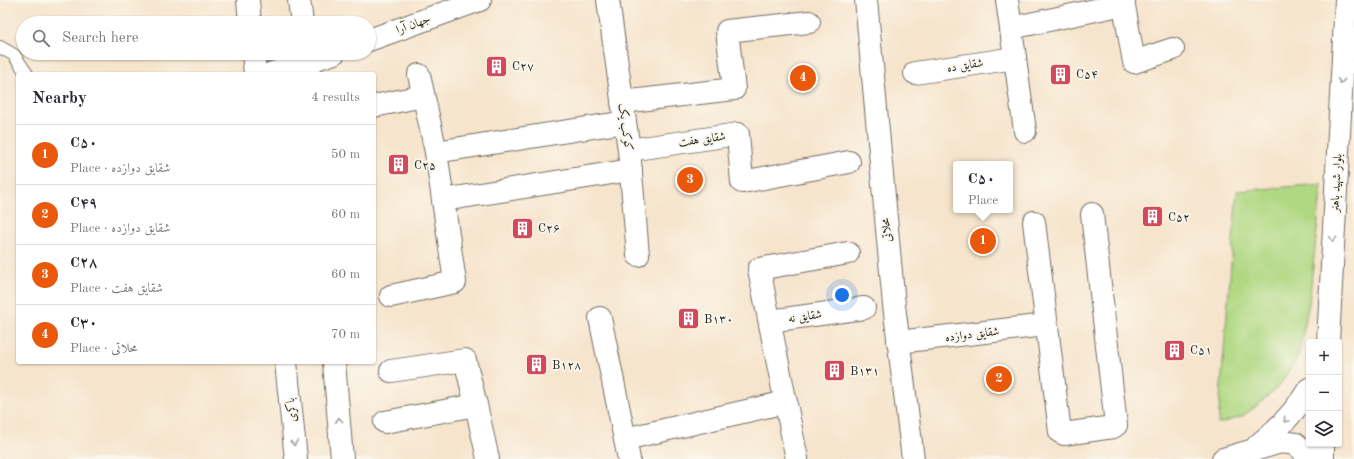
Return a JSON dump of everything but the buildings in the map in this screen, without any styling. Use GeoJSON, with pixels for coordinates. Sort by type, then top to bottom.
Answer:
{"type":"FeatureCollection","features":[{"type":"Feature","properties":{"kind":"street"},"geometry":{"type":"LineString","coordinates":[[248,0],[249,16]]}},
{"type":"Feature","properties":{"kind":"street"},"geometry":{"type":"LineString","coordinates":[[299,0],[301,16]]}},
{"type":"Feature","properties":{"kind":"street","name":"جهان آرا"},"geometry":{"type":"LineString","coordinates":[[376,37],[480,0]]}},
{"type":"Feature","properties":{"kind":"street","name":"کوکب یک"},"geometry":{"type":"LineString","coordinates":[[608,0],[630,160],[638,255]]}},
{"type":"Feature","properties":{"kind":"street","name":"محلاتی"},"geometry":{"type":"LineString","coordinates":[[866,0],[898,342],[913,459]]}},
{"type":"Feature","properties":{"kind":"street"},"geometry":{"type":"LineString","coordinates":[[1007,0],[1025,131]]}},
{"type":"Feature","properties":{"kind":"street","name":"بلوار شهید باهنر"},"geometry":{"type":"LineString","coordinates":[[1328,339],[1346,0]]}},
{"type":"Feature","properties":{"kind":"street"},"geometry":{"type":"LineString","coordinates":[[1011,28],[1123,2],[1134,62],[1173,49]]}},
{"type":"Feature","properties":{"kind":"street"},"geometry":{"type":"LineString","coordinates":[[436,152],[734,89],[726,31],[809,22]]}},
{"type":"Feature","properties":{"kind":"street","name":"شقایق ده"},"geometry":{"type":"LineString","coordinates":[[915,73],[1015,58]]}},
{"type":"Feature","properties":{"kind":"street"},"geometry":{"type":"LineString","coordinates":[[254,60],[255,72]]}},
{"type":"Feature","properties":{"kind":"street"},"geometry":{"type":"LineString","coordinates":[[277,72],[308,63]]}},
{"type":"Feature","properties":{"kind":"street"},"geometry":{"type":"LineString","coordinates":[[390,296],[454,282],[436,152],[419,75]]}},
{"type":"Feature","properties":{"kind":"street"},"geometry":{"type":"LineString","coordinates":[[376,106],[423,96]]}},
{"type":"Feature","properties":{"kind":"street","name":"شقایق هفت"},"geometry":{"type":"LineString","coordinates":[[630,160],[738,134],[742,182],[849,162]]}},
{"type":"Feature","properties":{"kind":"street"},"geometry":{"type":"LineString","coordinates":[[443,200],[630,160]]}},
{"type":"Feature","properties":{"kind":"street"},"geometry":{"type":"LineString","coordinates":[[1034,222],[1060,432],[1064,434],[1113,427],[1116,425],[1092,214]]}},
{"type":"Feature","properties":{"kind":"street"},"geometry":{"type":"LineString","coordinates":[[797,459],[759,268],[848,253]]}},
{"type":"Feature","properties":{"kind":"street","name":"شقایق نه"},"geometry":{"type":"LineString","coordinates":[[770,321],[864,308]]}},
{"type":"Feature","properties":{"kind":"street"},"geometry":{"type":"LineString","coordinates":[[600,318],[627,449],[786,402]]}},
{"type":"Feature","properties":{"kind":"street","name":"شقایق دوازده"},"geometry":{"type":"LineString","coordinates":[[898,342],[1046,325]]}},
{"type":"Feature","properties":{"kind":"street"},"geometry":{"type":"LineString","coordinates":[[391,371],[465,360],[488,459]]}},
{"type":"Feature","properties":{"kind":"street","name":"باکری"},"geometry":{"type":"LineString","coordinates":[[286,364],[296,459]]}},
{"type":"Feature","properties":{"kind":"street"},"geometry":{"type":"LineString","coordinates":[[334,364],[342,459]]}},
{"type":"Feature","properties":{"kind":"street"},"geometry":{"type":"LineString","coordinates":[[1247,452],[1276,431],[1295,410],[1306,394]]}},
{"type":"Feature","properties":{"kind":"street"},"geometry":{"type":"LineString","coordinates":[[385,422],[476,405]]}},
{"type":"Feature","properties":{"kind":"street"},"geometry":{"type":"LineString","coordinates":[[1223,459],[1281,442],[1296,444],[1307,455],[1306,459]]}},
{"type":"Feature","properties":{"kind":"street"},"geometry":{"type":"LineString","coordinates":[[1323,447],[1323,459]]}},
{"type":"Feature","properties":{"kind":"lane"},"geometry":{"type":"LineString","coordinates":[[0,47],[16,59]]}},
{"type":"Feature","properties":{"kind":"lane"},"geometry":{"type":"LineString","coordinates":[[17,60],[26,72]]}},
{"type":"Feature","properties":{"kind":"green space"},"geometry":{"type":"Polygon","coordinates":[[[1322,184],[1309,303],[1299,355],[1279,386],[1258,405],[1241,417],[1218,424],[1237,191],[1322,184]]]}},
{"type":"Feature","properties":{"kind":"place","name":"C۲۷"},"geometry":{"type":"Point","coordinates":[497,66]}},
{"type":"Feature","properties":{"kind":"place","name":"C۵۴"},"geometry":{"type":"Point","coordinates":[1061,74]}},
{"type":"Feature","properties":{"kind":"place","name":"C۳۰"},"geometry":{"type":"Point","coordinates":[803,78]}},
{"type":"Feature","properties":{"kind":"place","name":"C۲۵"},"geometry":{"type":"Point","coordinates":[398,165]}},
{"type":"Feature","properties":{"kind":"place","name":"C۲۸"},"geometry":{"type":"Point","coordinates":[690,180]}},
{"type":"Feature","properties":{"kind":"place","name":"C۵۲"},"geometry":{"type":"Point","coordinates":[1153,217]}},
{"type":"Feature","properties":{"kind":"place","name":"C۲۶"},"geometry":{"type":"Point","coordinates":[523,228]}},
{"type":"Feature","properties":{"kind":"place","name":"C۵۰"},"geometry":{"type":"Point","coordinates":[983,241]}},
{"type":"Feature","properties":{"kind":"place","name":"B۱۳۰"},"geometry":{"type":"Point","coordinates":[689,319]}},
{"type":"Feature","properties":{"kind":"place","name":"C۵۱"},"geometry":{"type":"Point","coordinates":[1174,350]}},
{"type":"Feature","properties":{"kind":"place","name":"B۱۲۸"},"geometry":{"type":"Point","coordinates":[537,365]}},
{"type":"Feature","properties":{"kind":"place","name":"B۱۳۱"},"geometry":{"type":"Point","coordinates":[835,371]}},
{"type":"Feature","properties":{"kind":"place","name":"C۴۹"},"geometry":{"type":"Point","coordinates":[999,379]}}]}
